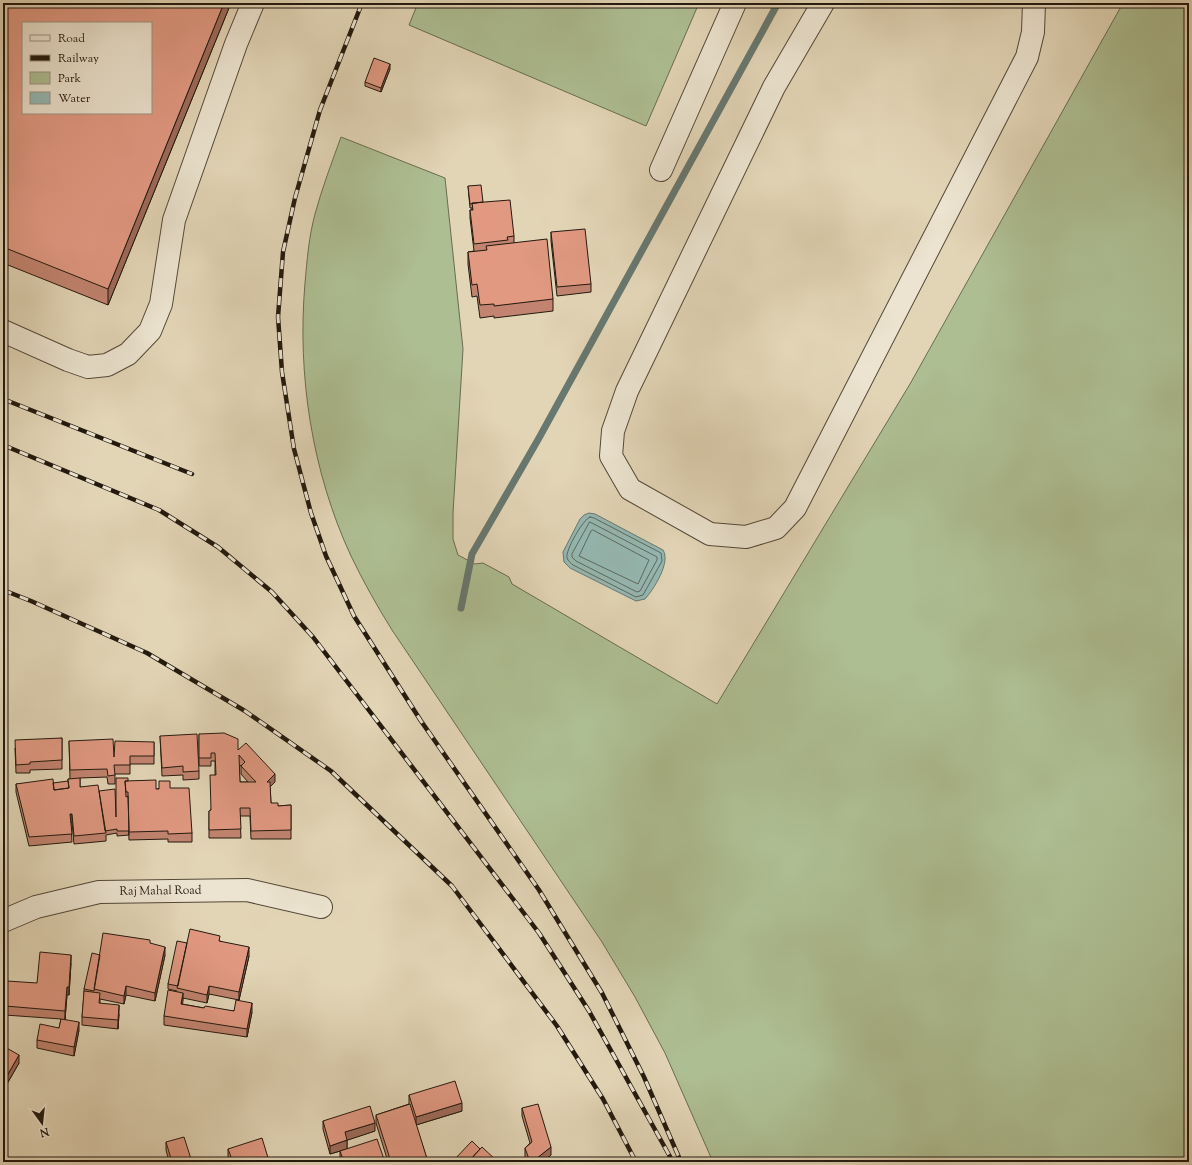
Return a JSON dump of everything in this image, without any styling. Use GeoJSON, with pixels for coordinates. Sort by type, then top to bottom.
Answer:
{"type":"FeatureCollection","features":[{"type":"Feature","properties":{"kind":"street"},"geometry":{"type":"LineString","coordinates":[[3,331],[68,360],[88,367],[107,365],[128,354],[150,331],[161,304],[174,220],[236,44],[253,3]]}},
{"type":"Feature","properties":{"kind":"street"},"geometry":{"type":"LineString","coordinates":[[661,170],[735,3]]}},
{"type":"Feature","properties":{"kind":"street"},"geometry":{"type":"LineString","coordinates":[[823,3],[774,87],[627,391],[613,431],[611,456],[630,489],[710,534],[746,537],[776,528],[795,508],[1027,57],[1033,32],[1034,3]]}},
{"type":"Feature","properties":{"kind":"street","name":"Raj Mahal Road"},"geometry":{"type":"LineString","coordinates":[[3,921],[36,907],[99,892],[247,890],[320,907]]}},
{"type":"Feature","properties":{"kind":"green space"},"geometry":{"type":"Polygon","coordinates":[[[418,3],[699,3],[646,126],[409,25],[418,3]]]}},
{"type":"Feature","properties":{"kind":"green space"},"geometry":{"type":"Polygon","coordinates":[[[1123,3],[1189,3],[1189,1162],[713,1162],[665,1053],[635,997],[602,942],[392,630],[360,575],[337,524],[317,457],[310,422],[303,353],[303,318],[308,248],[315,214],[327,175],[341,137],[445,178],[463,349],[453,513],[453,539],[458,555],[475,564],[483,563],[509,577],[512,584],[717,704],[910,384],[1123,3]]]}},
{"type":"Feature","properties":{"kind":"water"},"geometry":{"type":"Polygon","coordinates":[[[589,513],[595,514],[663,550],[665,561],[663,568],[653,589],[645,599],[636,601],[570,568],[564,562],[563,552],[580,519],[589,513]]]}},
{"type":"Feature","properties":{"kind":"building"},"geometry":{"type":"Polygon","coordinates":[[[3,3],[224,3],[108,289],[3,247],[3,3]]]}},
{"type":"Feature","properties":{"kind":"building"},"geometry":{"type":"Polygon","coordinates":[[[374,58],[390,64],[381,88],[365,82],[374,58]]]}},
{"type":"Feature","properties":{"kind":"building"},"geometry":{"type":"Polygon","coordinates":[[[481,185],[483,202],[470,204],[468,186],[481,185]]]}},
{"type":"Feature","properties":{"kind":"building"},"geometry":{"type":"Polygon","coordinates":[[[510,200],[514,236],[507,237],[508,240],[474,244],[470,210],[473,210],[472,203],[510,200]]]}},
{"type":"Feature","properties":{"kind":"building"},"geometry":{"type":"Polygon","coordinates":[[[585,229],[591,284],[557,287],[551,232],[585,229]]]}},
{"type":"Feature","properties":{"kind":"building"},"geometry":{"type":"Polygon","coordinates":[[[547,239],[553,299],[494,306],[494,304],[480,305],[477,284],[472,285],[468,252],[487,250],[486,246],[547,239]]]}},
{"type":"Feature","properties":{"kind":"building"},"geometry":{"type":"Polygon","coordinates":[[[224,733],[238,739],[238,750],[246,743],[275,774],[267,782],[270,782],[271,803],[278,803],[278,806],[291,805],[291,830],[251,831],[250,808],[240,808],[241,829],[209,830],[209,811],[211,810],[210,775],[216,775],[215,753],[211,753],[211,758],[199,758],[199,734],[224,733]],[[239,755],[240,782],[256,782],[241,766],[245,762],[239,755]]]}},
{"type":"Feature","properties":{"kind":"building"},"geometry":{"type":"Polygon","coordinates":[[[197,734],[199,771],[183,772],[183,766],[162,768],[160,736],[197,734]]]}},
{"type":"Feature","properties":{"kind":"building"},"geometry":{"type":"Polygon","coordinates":[[[62,738],[62,760],[30,762],[30,764],[16,765],[15,740],[62,738]]]}},
{"type":"Feature","properties":{"kind":"building"},"geometry":{"type":"Polygon","coordinates":[[[113,739],[114,757],[115,741],[154,742],[154,756],[130,756],[130,765],[114,765],[115,775],[108,776],[107,769],[70,770],[69,741],[113,739]]]}},
{"type":"Feature","properties":{"kind":"building"},"geometry":{"type":"Polygon","coordinates":[[[80,778],[80,787],[98,785],[106,833],[74,836],[72,814],[70,814],[72,834],[29,837],[16,784],[53,779],[54,790],[69,788],[68,779],[80,778]]]}},
{"type":"Feature","properties":{"kind":"building"},"geometry":{"type":"Polygon","coordinates":[[[116,778],[128,778],[128,781],[125,781],[126,797],[128,796],[129,831],[117,831],[117,829],[105,831],[99,791],[115,789],[116,817],[116,778]]]}},
{"type":"Feature","properties":{"kind":"building"},"geometry":{"type":"Polygon","coordinates":[[[156,780],[156,789],[159,789],[159,781],[170,781],[170,788],[189,788],[192,833],[168,834],[168,831],[129,832],[128,792],[126,792],[125,781],[156,780]]]}},
{"type":"Feature","properties":{"kind":"building"},"geometry":{"type":"Polygon","coordinates":[[[68,781],[69,788],[54,790],[53,783],[68,781]]]}},
{"type":"Feature","properties":{"kind":"building"},"geometry":{"type":"Polygon","coordinates":[[[190,929],[220,936],[219,941],[249,947],[239,992],[209,986],[207,995],[177,988],[190,929]]]}},
{"type":"Feature","properties":{"kind":"building"},"geometry":{"type":"Polygon","coordinates":[[[103,933],[150,940],[150,943],[165,947],[155,993],[126,986],[124,996],[94,989],[103,933]]]}},
{"type":"Feature","properties":{"kind":"building"},"geometry":{"type":"Polygon","coordinates":[[[177,941],[187,943],[178,986],[168,984],[177,941]]]}},
{"type":"Feature","properties":{"kind":"building"},"geometry":{"type":"Polygon","coordinates":[[[40,952],[71,955],[69,987],[67,987],[65,1011],[5,1006],[7,981],[37,983],[40,952]]]}},
{"type":"Feature","properties":{"kind":"building"},"geometry":{"type":"Polygon","coordinates":[[[92,953],[100,955],[94,991],[84,989],[92,953]]]}},
{"type":"Feature","properties":{"kind":"building"},"geometry":{"type":"Polygon","coordinates":[[[168,990],[183,993],[181,1004],[204,1008],[205,1006],[234,1011],[236,1000],[252,1003],[247,1029],[164,1016],[168,990]]]}},
{"type":"Feature","properties":{"kind":"building"},"geometry":{"type":"Polygon","coordinates":[[[84,991],[100,993],[99,1003],[119,1005],[118,1020],[82,1017],[84,991]]]}},
{"type":"Feature","properties":{"kind":"building"},"geometry":{"type":"Polygon","coordinates":[[[61,1019],[79,1022],[74,1047],[37,1040],[40,1024],[59,1028],[61,1019]]]}},
{"type":"Feature","properties":{"kind":"building"},"geometry":{"type":"Polygon","coordinates":[[[3,1046],[19,1055],[4,1081],[3,1080],[3,1046]]]}},
{"type":"Feature","properties":{"kind":"building"},"geometry":{"type":"Polygon","coordinates":[[[455,1081],[462,1103],[416,1117],[409,1095],[455,1081]]]}},
{"type":"Feature","properties":{"kind":"building"},"geometry":{"type":"Polygon","coordinates":[[[410,1104],[428,1162],[391,1162],[376,1115],[410,1104]]]}},
{"type":"Feature","properties":{"kind":"building"},"geometry":{"type":"Polygon","coordinates":[[[538,1104],[551,1147],[530,1162],[525,1148],[532,1142],[522,1108],[538,1104]]]}},
{"type":"Feature","properties":{"kind":"building"},"geometry":{"type":"Polygon","coordinates":[[[370,1106],[375,1123],[345,1132],[347,1140],[330,1146],[323,1121],[370,1106]]]}},
{"type":"Feature","properties":{"kind":"building"},"geometry":{"type":"Polygon","coordinates":[[[184,1137],[192,1162],[172,1162],[166,1142],[184,1137]]]}},
{"type":"Feature","properties":{"kind":"building"},"geometry":{"type":"Polygon","coordinates":[[[262,1138],[269,1161],[233,1162],[228,1149],[262,1138]]]}},
{"type":"Feature","properties":{"kind":"building"},"geometry":{"type":"Polygon","coordinates":[[[377,1139],[385,1162],[344,1162],[340,1151],[377,1139]]]}},
{"type":"Feature","properties":{"kind":"building"},"geometry":{"type":"Polygon","coordinates":[[[472,1141],[480,1149],[468,1162],[464,1162],[461,1159],[458,1162],[454,1162],[453,1161],[472,1141]]]}},
{"type":"Feature","properties":{"kind":"building"},"geometry":{"type":"Polygon","coordinates":[[[482,1147],[498,1162],[468,1162],[482,1147]]]}},
{"type":"Feature","properties":{"kind":"building"},"geometry":{"type":"Polygon","coordinates":[[[164,1159],[165,1162],[153,1162],[164,1159]]]}},
{"type":"Feature","properties":{"kind":"building"},"geometry":{"type":"Polygon","coordinates":[[[318,1159],[319,1162],[309,1162],[318,1159]]]}},
{"type":"Feature","properties":{"kind":"waterway"},"geometry":{"type":"LineString","coordinates":[[461,608],[472,554],[539,438],[778,3]]}},
{"type":"Feature","properties":{"kind":"railway"},"geometry":{"type":"LineString","coordinates":[[362,3],[320,110],[295,198],[283,252],[278,317],[282,372],[294,449],[311,513],[326,556],[354,616],[421,721],[539,890],[602,993],[644,1077],[681,1162]]}},
{"type":"Feature","properties":{"kind":"railway"},"geometry":{"type":"LineString","coordinates":[[3,399],[192,474]]}},
{"type":"Feature","properties":{"kind":"railway"},"geometry":{"type":"LineString","coordinates":[[3,445],[159,510],[218,547],[272,592],[313,637],[539,933],[589,1011],[673,1162]]}},
{"type":"Feature","properties":{"kind":"railway"},"geometry":{"type":"LineString","coordinates":[[3,590],[147,653],[245,711],[331,771],[452,886],[557,1026],[603,1099],[636,1162]]}}]}
